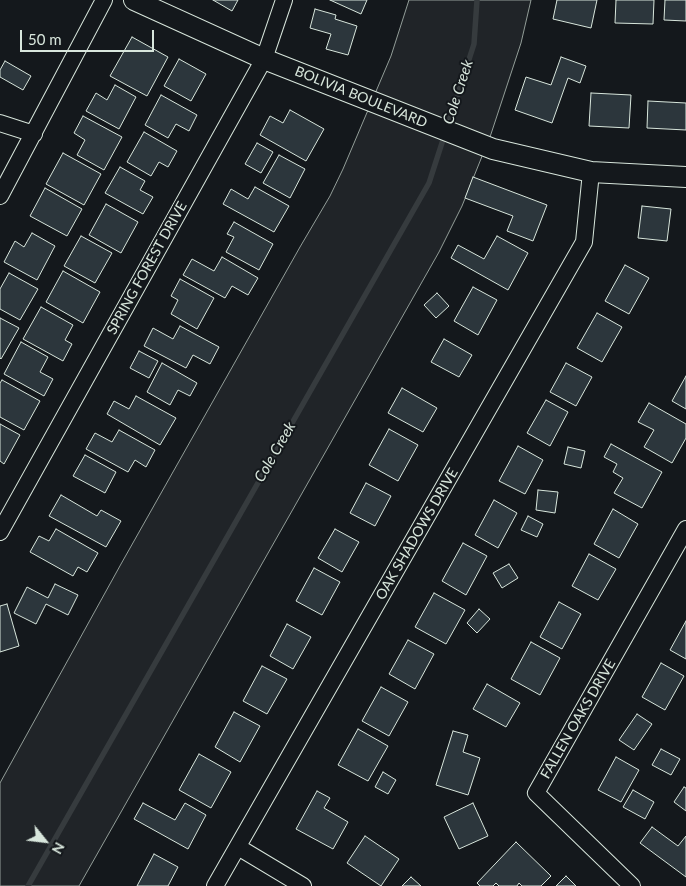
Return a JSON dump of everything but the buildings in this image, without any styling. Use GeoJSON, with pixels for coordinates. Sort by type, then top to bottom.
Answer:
{"type":"FeatureCollection","features":[{"type":"Feature","properties":{"kind":"street"},"geometry":{"type":"LineString","coordinates":[[0,196],[104,0]]}},
{"type":"Feature","properties":{"kind":"street","name":"BOLIVIA BOULEVARD"},"geometry":{"type":"LineString","coordinates":[[134,0],[264,59],[493,149],[591,172],[686,177]]}},
{"type":"Feature","properties":{"kind":"street","name":"SPRING FOREST DRIVE"},"geometry":{"type":"LineString","coordinates":[[0,532],[264,59],[284,0]]}},
{"type":"Feature","properties":{"kind":"street"},"geometry":{"type":"LineString","coordinates":[[0,123],[34,134]]}},
{"type":"Feature","properties":{"kind":"street","name":"OAK SHADOWS DRIVE"},"geometry":{"type":"LineString","coordinates":[[215,886],[584,242],[591,172]]}},
{"type":"Feature","properties":{"kind":"street","name":"FALLEN OAKS DRIVE"},"geometry":{"type":"LineString","coordinates":[[632,886],[536,793],[686,529]]}},
{"type":"Feature","properties":{"kind":"street"},"geometry":{"type":"LineString","coordinates":[[238,847],[303,886]]}},
{"type":"Feature","properties":{"kind":"shaded area"},"geometry":{"type":"Polygon","coordinates":[[[409,0],[531,0],[521,43],[491,134],[462,206],[439,252],[79,886],[0,886],[0,783],[121,564],[330,196],[391,56],[409,0]]]}},
{"type":"Feature","properties":{"kind":"waterway","name":"Cole Creek"},"geometry":{"type":"LineString","coordinates":[[28,886],[429,183],[474,44],[477,0]]}}]}
